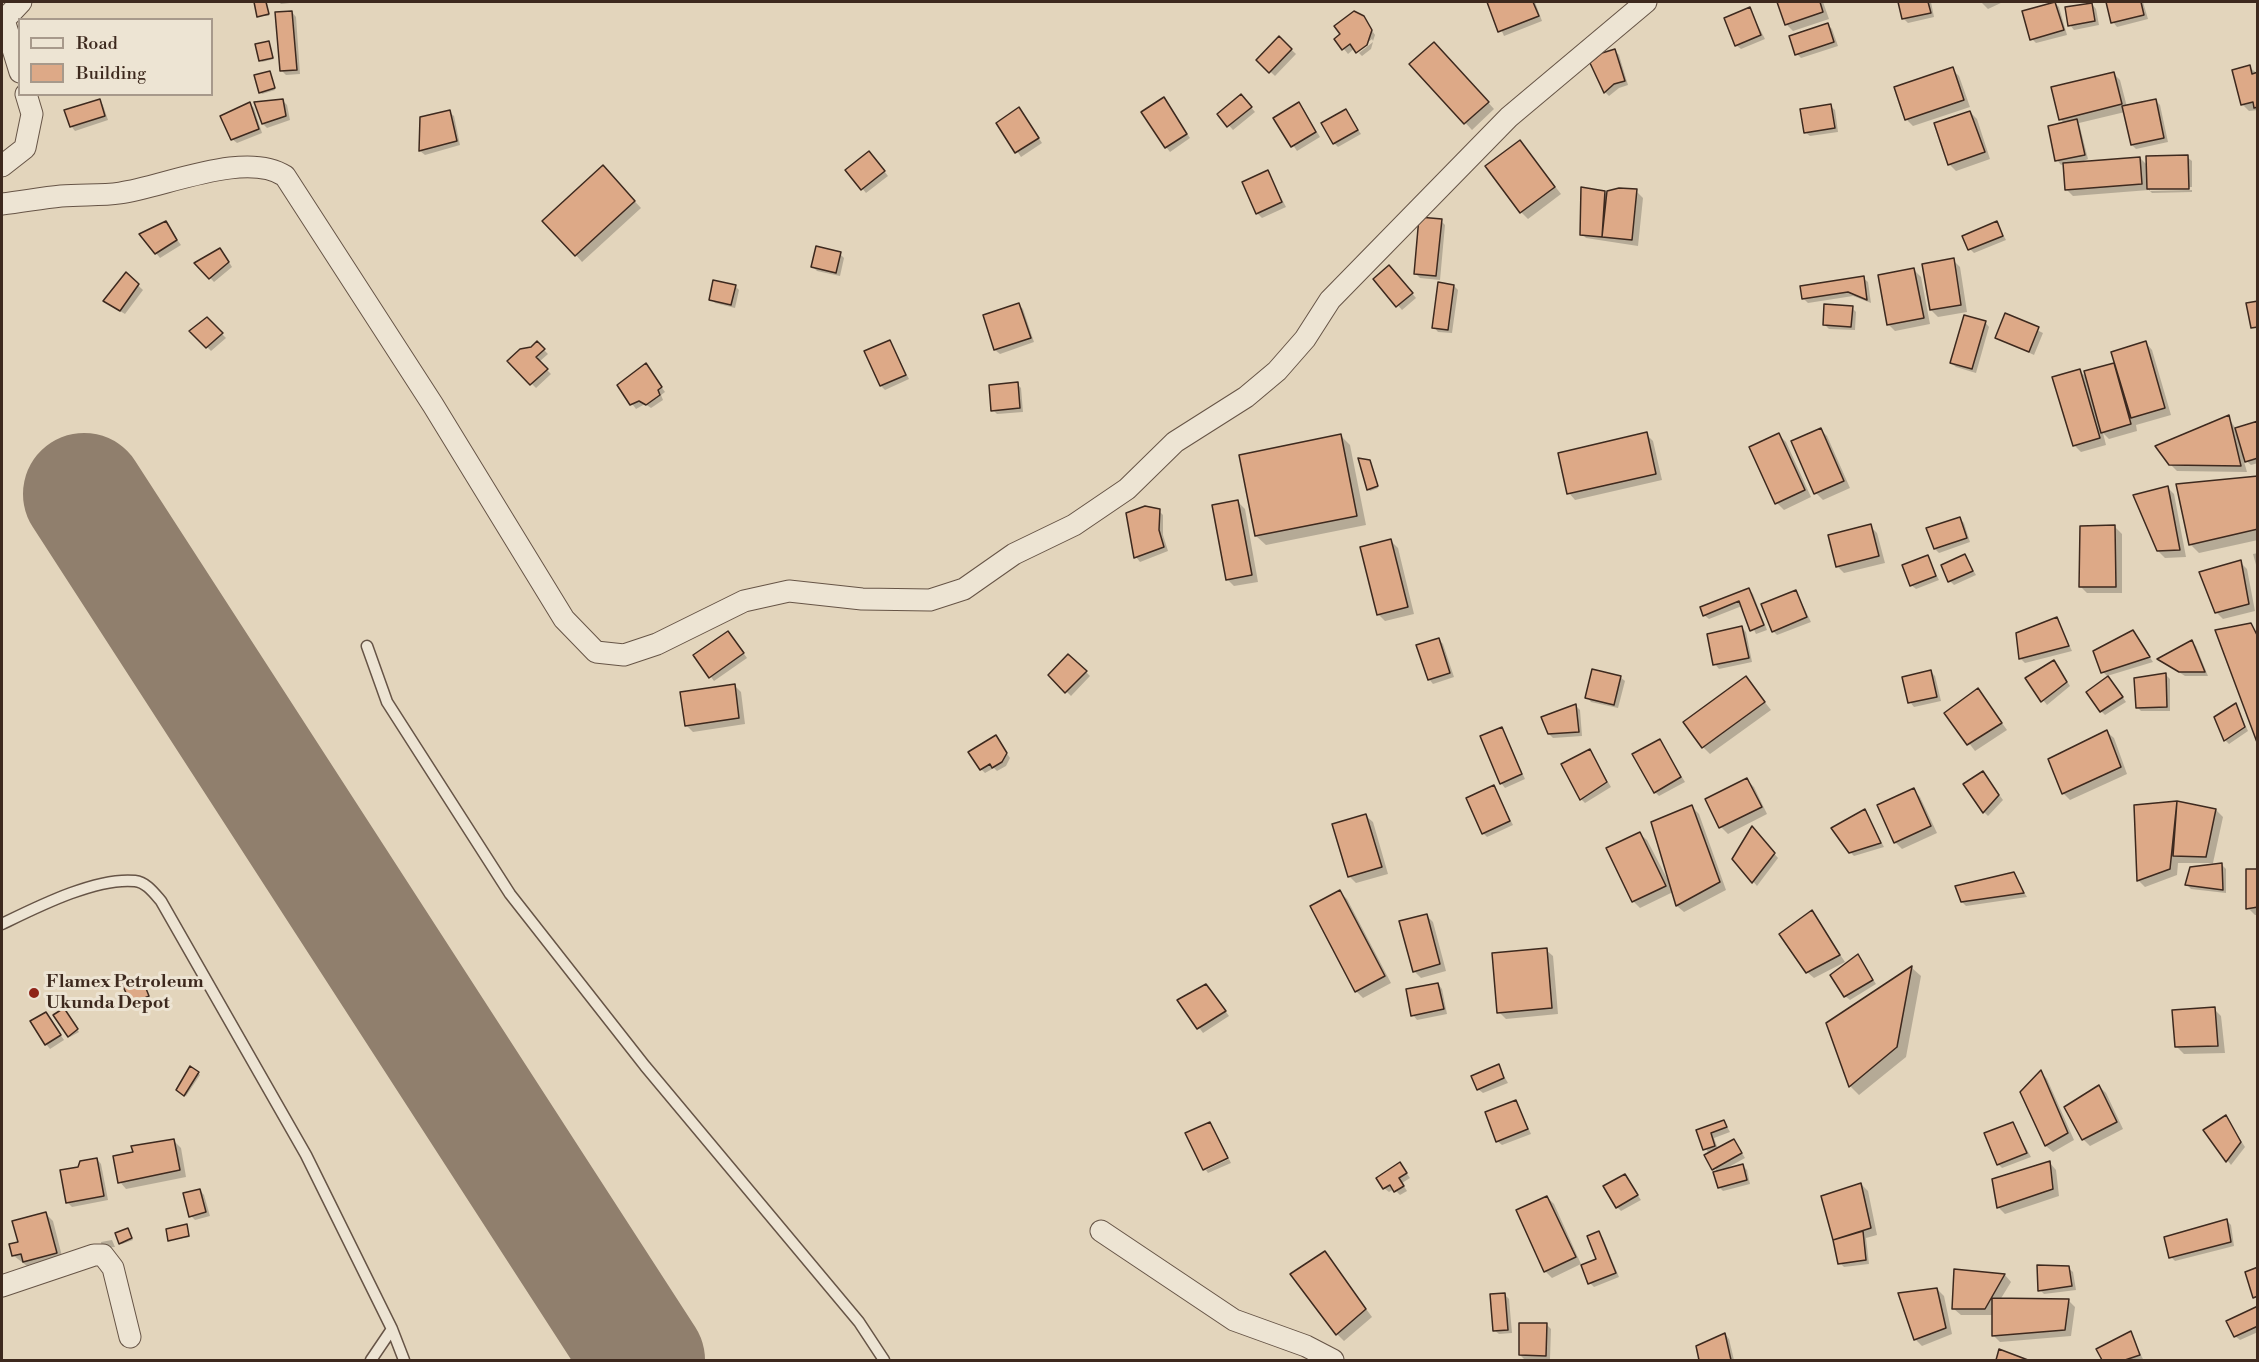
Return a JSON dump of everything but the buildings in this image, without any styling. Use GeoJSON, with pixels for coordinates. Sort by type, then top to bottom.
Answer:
{"type":"FeatureCollection","features":[{"type":"Feature","properties":{"kind":"street"},"geometry":{"type":"LineString","coordinates":[[18,66],[4,20],[21,2]]}},
{"type":"Feature","properties":{"kind":"street"},"geometry":{"type":"LineString","coordinates":[[2,204],[60,196],[121,193],[190,175],[258,167],[274,169],[285,176],[433,405],[564,619],[596,652],[624,655],[657,644],[744,601],[789,591],[862,598],[930,600],[964,589],[1014,554],[1074,525],[1127,489],[1175,442],[1246,397],[1278,371],[1305,339],[1330,300],[1509,117],[1646,2]]}},
{"type":"Feature","properties":{"kind":"street"},"geometry":{"type":"LineString","coordinates":[[2,166],[25,148],[32,114],[27,96]]}},
{"type":"Feature","properties":{"kind":"street"},"geometry":{"type":"LineString","coordinates":[[1101,1231],[1234,1320],[1306,1346],[1334,1360]]}},
{"type":"Feature","properties":{"kind":"street"},"geometry":{"type":"LineString","coordinates":[[2,1286],[94,1255],[103,1255],[113,1268],[130,1337]]}},
{"type":"Feature","properties":{"kind":"lane"},"geometry":{"type":"LineString","coordinates":[[367,646],[387,702],[510,894],[645,1066],[859,1322],[884,1360]]}},
{"type":"Feature","properties":{"kind":"lane"},"geometry":{"type":"LineString","coordinates":[[2,924],[102,883],[137,881],[150,889],[161,901],[306,1155],[392,1329],[404,1360]]}},
{"type":"Feature","properties":{"kind":"lane"},"geometry":{"type":"LineString","coordinates":[[370,1360],[392,1329]]}},
{"type":"Feature","properties":{"kind":"runway"},"geometry":{"type":"LineString","coordinates":[[84,494],[644,1360]]}},
{"type":"Feature","properties":{"kind":"place","name":"Flamex Petroleum Ukunda Depot"},"geometry":{"type":"Point","coordinates":[34,993]}}]}
